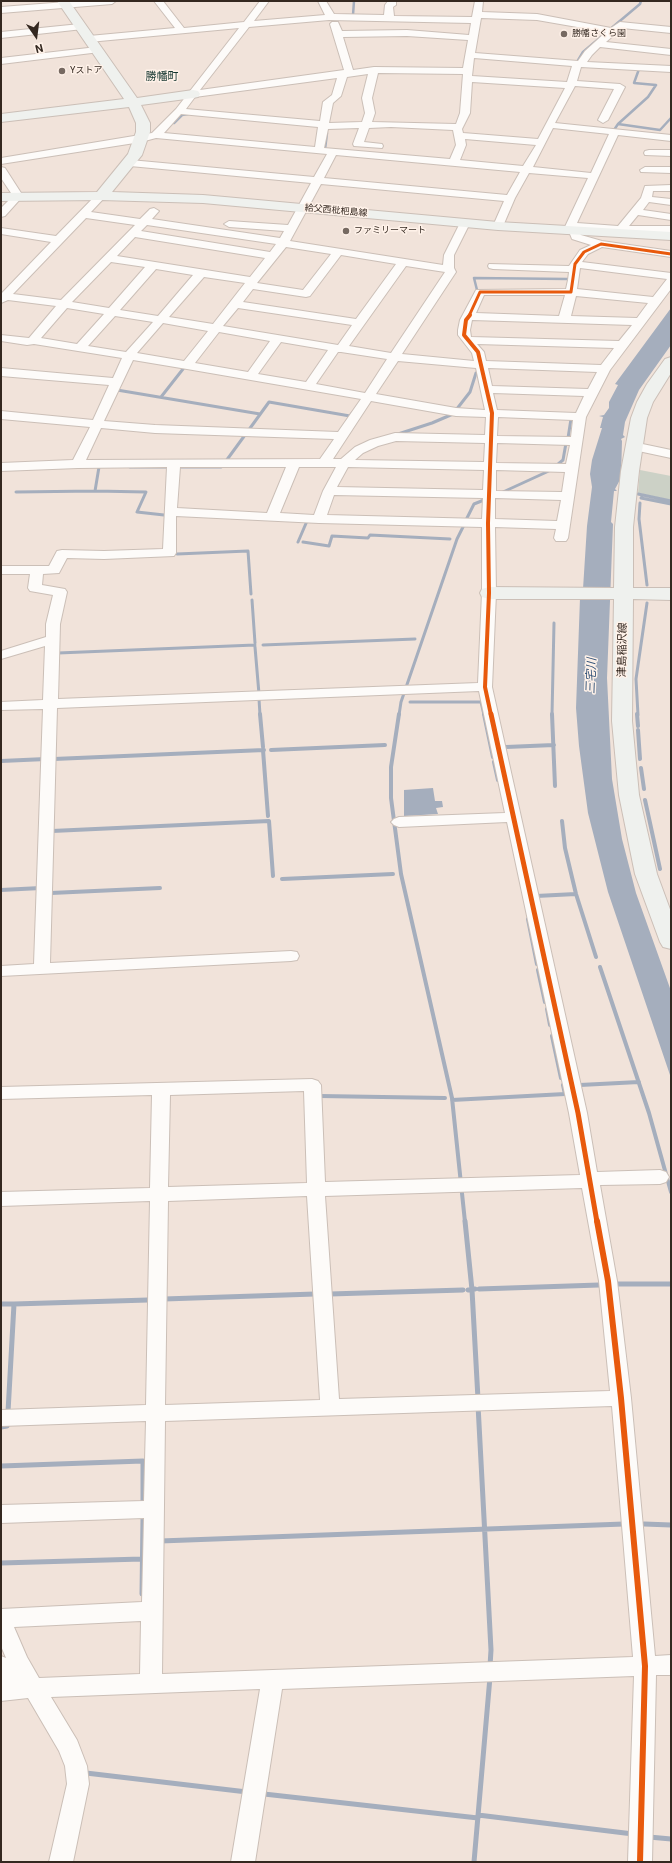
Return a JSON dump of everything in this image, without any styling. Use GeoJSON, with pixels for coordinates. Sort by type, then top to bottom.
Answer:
{"type":"FeatureCollection","features":[{"type":"Feature","properties":{"kind":"main road"},"geometry":{"type":"LineString","coordinates":[[64,3],[133,102],[142,123],[143,132],[141,139],[130,163],[101,196]]}},
{"type":"Feature","properties":{"kind":"main road"},"geometry":{"type":"LineString","coordinates":[[1,118],[193,94]]}},
{"type":"Feature","properties":{"kind":"main road","name":"給父西枇杷島線"},"geometry":{"type":"LineString","coordinates":[[1,197],[101,196],[203,199],[498,226],[671,236]]}},
{"type":"Feature","properties":{"kind":"main road","name":"津島稲沢線"},"geometry":{"type":"LineString","coordinates":[[669,369],[645,402],[639,418],[633,446],[626,504],[621,594],[622,721],[629,795],[646,874],[671,942]]}},
{"type":"Feature","properties":{"kind":"main road"},"geometry":{"type":"LineString","coordinates":[[490,593],[671,594]]}},
{"type":"Feature","properties":{"kind":"street"},"geometry":{"type":"LineString","coordinates":[[1,10],[64,3],[112,1]]}},
{"type":"Feature","properties":{"kind":"street"},"geometry":{"type":"LineString","coordinates":[[158,1],[181,30]]}},
{"type":"Feature","properties":{"kind":"street"},"geometry":{"type":"LineString","coordinates":[[156,135],[193,94],[248,24],[264,1]]}},
{"type":"Feature","properties":{"kind":"street"},"geometry":{"type":"LineString","coordinates":[[319,150],[328,102],[336,96],[346,73],[338,34],[332,18],[322,1]]}},
{"type":"Feature","properties":{"kind":"street"},"geometry":{"type":"LineString","coordinates":[[389,18],[389,5],[392,5],[392,1]]}},
{"type":"Feature","properties":{"kind":"street"},"geometry":{"type":"LineString","coordinates":[[454,162],[461,145],[459,132],[465,113],[467,75],[479,1]]}},
{"type":"Feature","properties":{"kind":"street"},"geometry":{"type":"LineString","coordinates":[[89,39],[248,24],[332,18],[537,17],[610,30]]}},
{"type":"Feature","properties":{"kind":"street"},"geometry":{"type":"LineString","coordinates":[[498,226],[510,198],[542,142],[548,125],[571,84],[579,64],[588,53],[599,44],[610,30],[620,24],[671,30]]}},
{"type":"Feature","properties":{"kind":"street"},"geometry":{"type":"LineString","coordinates":[[1,35],[80,27]]}},
{"type":"Feature","properties":{"kind":"street"},"geometry":{"type":"LineString","coordinates":[[338,34],[407,33],[474,38]]}},
{"type":"Feature","properties":{"kind":"street"},"geometry":{"type":"LineString","coordinates":[[599,44],[671,52]]}},
{"type":"Feature","properties":{"kind":"street"},"geometry":{"type":"LineString","coordinates":[[1,61],[97,50]]}},
{"type":"Feature","properties":{"kind":"street"},"geometry":{"type":"LineString","coordinates":[[470,55],[619,67],[671,69]]}},
{"type":"Feature","properties":{"kind":"street"},"geometry":{"type":"LineString","coordinates":[[193,94],[374,70],[467,75],[620,87],[603,120]]}},
{"type":"Feature","properties":{"kind":"street"},"geometry":{"type":"LineString","coordinates":[[374,70],[367,98],[370,113],[367,124],[359,138],[358,144],[403,149],[398,157]]}},
{"type":"Feature","properties":{"kind":"street"},"geometry":{"type":"LineString","coordinates":[[179,111],[323,125],[367,124],[459,132],[542,142]]}},
{"type":"Feature","properties":{"kind":"street"},"geometry":{"type":"LineString","coordinates":[[548,125],[671,138]]}},
{"type":"Feature","properties":{"kind":"street"},"geometry":{"type":"LineString","coordinates":[[570,229],[615,132]]}},
{"type":"Feature","properties":{"kind":"street"},"geometry":{"type":"LineString","coordinates":[[1,161],[141,139],[156,135],[594,176]]}},
{"type":"Feature","properties":{"kind":"street"},"geometry":{"type":"LineString","coordinates":[[187,365],[283,243],[333,152]]}},
{"type":"Feature","properties":{"kind":"street"},"geometry":{"type":"LineString","coordinates":[[649,153],[671,153]]}},
{"type":"Feature","properties":{"kind":"street"},"geometry":{"type":"LineString","coordinates":[[130,163],[510,198]]}},
{"type":"Feature","properties":{"kind":"street"},"geometry":{"type":"LineString","coordinates":[[1,170],[18,196],[1,214]]}},
{"type":"Feature","properties":{"kind":"street"},"geometry":{"type":"LineString","coordinates":[[645,170],[671,170]]}},
{"type":"Feature","properties":{"kind":"street"},"geometry":{"type":"LineString","coordinates":[[621,229],[646,199],[648,188],[671,188]]}},
{"type":"Feature","properties":{"kind":"street"},"geometry":{"type":"LineString","coordinates":[[3,298],[101,196]]}},
{"type":"Feature","properties":{"kind":"street"},"geometry":{"type":"LineString","coordinates":[[646,199],[671,202]]}},
{"type":"Feature","properties":{"kind":"street"},"geometry":{"type":"LineString","coordinates":[[33,340],[64,304],[154,211]]}},
{"type":"Feature","properties":{"kind":"street"},"geometry":{"type":"LineString","coordinates":[[636,212],[671,217]]}},
{"type":"Feature","properties":{"kind":"street"},"geometry":{"type":"LineString","coordinates":[[84,214],[187,227],[448,269]]}},
{"type":"Feature","properties":{"kind":"street"},"geometry":{"type":"LineString","coordinates":[[187,227],[192,222],[291,228]]}},
{"type":"Feature","properties":{"kind":"street"},"geometry":{"type":"LineString","coordinates":[[324,463],[451,272],[448,269],[449,255],[465,223]]}},
{"type":"Feature","properties":{"kind":"street"},"geometry":{"type":"LineString","coordinates":[[570,229],[671,229]]}},
{"type":"Feature","properties":{"kind":"street"},"geometry":{"type":"LineString","coordinates":[[570,229],[580,238],[601,244],[671,254]]}},
{"type":"Feature","properties":{"kind":"street"},"geometry":{"type":"LineString","coordinates":[[1,231],[58,240]]}},
{"type":"Feature","properties":{"kind":"street"},"geometry":{"type":"LineString","coordinates":[[133,233],[273,256]]}},
{"type":"Feature","properties":{"kind":"street"},"geometry":{"type":"LineString","coordinates":[[564,320],[571,292],[574,267],[584,252],[601,244]]}},
{"type":"Feature","properties":{"kind":"street"},"geometry":{"type":"LineString","coordinates":[[108,258],[201,273],[306,294],[338,252]]}},
{"type":"Feature","properties":{"kind":"street"},"geometry":{"type":"LineString","coordinates":[[309,386],[359,323],[403,262]]}},
{"type":"Feature","properties":{"kind":"street"},"geometry":{"type":"LineString","coordinates":[[80,348],[153,265]]}},
{"type":"Feature","properties":{"kind":"street"},"geometry":{"type":"LineString","coordinates":[[493,266],[574,267],[671,276]]}},
{"type":"Feature","properties":{"kind":"street"},"geometry":{"type":"LineString","coordinates":[[78,464],[129,356],[201,273]]}},
{"type":"Feature","properties":{"kind":"street"},"geometry":{"type":"LineString","coordinates":[[561,538],[575,441],[580,417],[604,369],[671,281]]}},
{"type":"Feature","properties":{"kind":"street"},"geometry":{"type":"LineString","coordinates":[[640,1862],[645,1666],[621,1398],[608,1281],[578,1113],[486,687],[490,593],[488,523],[492,414],[488,389],[478,352],[464,334],[464,330],[466,320],[480,292],[571,292],[657,301]]}},
{"type":"Feature","properties":{"kind":"street"},"geometry":{"type":"LineString","coordinates":[[3,298],[64,304],[113,311],[394,357],[481,365],[604,369]]}},
{"type":"Feature","properties":{"kind":"street"},"geometry":{"type":"LineString","coordinates":[[235,304],[359,323]]}},
{"type":"Feature","properties":{"kind":"street"},"geometry":{"type":"LineString","coordinates":[[469,316],[641,322]]}},
{"type":"Feature","properties":{"kind":"street"},"geometry":{"type":"LineString","coordinates":[[1,338],[27,342],[33,340],[187,365],[369,395],[456,412],[580,417]]}},
{"type":"Feature","properties":{"kind":"street"},"geometry":{"type":"LineString","coordinates":[[251,376],[278,338]]}},
{"type":"Feature","properties":{"kind":"street"},"geometry":{"type":"LineString","coordinates":[[470,340],[622,345]]}},
{"type":"Feature","properties":{"kind":"street"},"geometry":{"type":"LineString","coordinates":[[1,372],[116,382]]}},
{"type":"Feature","properties":{"kind":"street"},"geometry":{"type":"LineString","coordinates":[[488,389],[592,393]]}},
{"type":"Feature","properties":{"kind":"street"},"geometry":{"type":"LineString","coordinates":[[1,415],[155,429],[341,436]]}},
{"type":"Feature","properties":{"kind":"street"},"geometry":{"type":"LineString","coordinates":[[319,519],[329,491],[344,463],[359,450],[374,443],[395,437],[575,441]]}},
{"type":"Feature","properties":{"kind":"street"},"geometry":{"type":"LineString","coordinates":[[633,446],[671,454]]}},
{"type":"Feature","properties":{"kind":"street"},"geometry":{"type":"LineString","coordinates":[[272,517],[294,463]]}},
{"type":"Feature","properties":{"kind":"street"},"geometry":{"type":"LineString","coordinates":[[1,466],[78,464],[344,463],[571,468]]}},
{"type":"Feature","properties":{"kind":"street"},"geometry":{"type":"LineString","coordinates":[[1,570],[54,570],[62,554],[104,555],[169,553],[170,512],[174,464]]}},
{"type":"Feature","properties":{"kind":"street"},"geometry":{"type":"LineString","coordinates":[[329,491],[567,496]]}},
{"type":"Feature","properties":{"kind":"street"},"geometry":{"type":"LineString","coordinates":[[170,512],[319,519],[563,525]]}},
{"type":"Feature","properties":{"kind":"street"},"geometry":{"type":"LineString","coordinates":[[37,570],[35,588],[60,592],[53,624],[42,969]]}},
{"type":"Feature","properties":{"kind":"street"},"geometry":{"type":"LineString","coordinates":[[1,655],[53,640]]}},
{"type":"Feature","properties":{"kind":"street"},"geometry":{"type":"LineString","coordinates":[[1,706],[486,687]]}},
{"type":"Feature","properties":{"kind":"street"},"geometry":{"type":"LineString","coordinates":[[399,822],[513,817]]}},
{"type":"Feature","properties":{"kind":"street"},"geometry":{"type":"LineString","coordinates":[[1,971],[291,956]]}},
{"type":"Feature","properties":{"kind":"street"},"geometry":{"type":"LineString","coordinates":[[1,1093],[312,1085],[316,1189],[330,1407]]}},
{"type":"Feature","properties":{"kind":"street"},"geometry":{"type":"LineString","coordinates":[[151,1684],[158,1194],[161,1089]]}},
{"type":"Feature","properties":{"kind":"street"},"geometry":{"type":"LineString","coordinates":[[1,1199],[660,1177]]}},
{"type":"Feature","properties":{"kind":"street"},"geometry":{"type":"LineString","coordinates":[[1,1418],[621,1398]]}},
{"type":"Feature","properties":{"kind":"street"},"geometry":{"type":"LineString","coordinates":[[1,1514],[153,1509]]}},
{"type":"Feature","properties":{"kind":"street"},"geometry":{"type":"LineString","coordinates":[[61,1862],[78,1784],[76,1766],[69,1747],[18,1662],[1,1619],[152,1611]]}},
{"type":"Feature","properties":{"kind":"street"},"geometry":{"type":"LineString","coordinates":[[1,1666],[6,1691],[34,1688],[671,1665]]}},
{"type":"Feature","properties":{"kind":"street"},"geometry":{"type":"LineString","coordinates":[[243,1862],[273,1679]]}},
{"type":"Feature","properties":{"kind":"shaded area"},"geometry":{"type":"Polygon","coordinates":[[[640,470],[671,476],[671,500],[638,493],[640,470]]]}},
{"type":"Feature","properties":{"kind":"water","name":"三宅川"},"geometry":{"type":"Polygon","coordinates":[[[671,308],[671,345],[639,390],[625,422],[623,435],[625,437],[621,439],[621,478],[615,489],[617,491],[614,491],[611,522],[613,524],[607,678],[612,779],[622,839],[636,893],[671,991],[671,1078],[608,892],[588,813],[579,746],[576,708],[580,598],[583,589],[587,526],[592,487],[590,474],[592,460],[602,428],[600,428],[603,417],[599,416],[604,415],[609,408],[609,402],[618,385],[615,384],[671,308]]]}},
{"type":"Feature","properties":{"kind":"water"},"geometry":{"type":"Polygon","coordinates":[[[433,788],[435,801],[442,801],[443,807],[436,808],[438,814],[404,816],[404,790],[433,788]]]}},
{"type":"Feature","properties":{"kind":"waterway"},"geometry":{"type":"LineString","coordinates":[[353,15],[354,1]]}},
{"type":"Feature","properties":{"kind":"waterway"},"geometry":{"type":"LineString","coordinates":[[577,62],[583,52],[640,4],[641,1]]}},
{"type":"Feature","properties":{"kind":"waterway"},"geometry":{"type":"LineString","coordinates":[[618,124],[648,97],[656,85],[634,83],[639,69]]}},
{"type":"Feature","properties":{"kind":"waterway"},"geometry":{"type":"LineString","coordinates":[[174,123],[182,115],[188,114]]}},
{"type":"Feature","properties":{"kind":"waterway"},"geometry":{"type":"LineString","coordinates":[[618,124],[660,130],[671,118]]}},
{"type":"Feature","properties":{"kind":"waterway"},"geometry":{"type":"LineString","coordinates":[[614,130],[618,124]]}},
{"type":"Feature","properties":{"kind":"waterway"},"geometry":{"type":"LineString","coordinates":[[325,149],[327,133]]}},
{"type":"Feature","properties":{"kind":"waterway"},"geometry":{"type":"LineString","coordinates":[[477,290],[474,278],[568,279]]}},
{"type":"Feature","properties":{"kind":"waterway"},"geometry":{"type":"LineString","coordinates":[[161,397],[183,369]]}},
{"type":"Feature","properties":{"kind":"waterway"},"geometry":{"type":"LineString","coordinates":[[456,410],[470,392],[476,373]]}},
{"type":"Feature","properties":{"kind":"waterway"},"geometry":{"type":"LineString","coordinates":[[117,390],[260,414]]}},
{"type":"Feature","properties":{"kind":"waterway"},"geometry":{"type":"LineString","coordinates":[[248,431],[269,402],[350,416],[352,413]]}},
{"type":"Feature","properties":{"kind":"waterway"},"geometry":{"type":"LineString","coordinates":[[395,435],[432,423],[453,414]]}},
{"type":"Feature","properties":{"kind":"waterway"},"geometry":{"type":"LineString","coordinates":[[568,438],[571,419]]}},
{"type":"Feature","properties":{"kind":"waterway"},"geometry":{"type":"LineString","coordinates":[[226,461],[245,435]]}},
{"type":"Feature","properties":{"kind":"waterway"},"geometry":{"type":"LineString","coordinates":[[557,465],[563,460],[566,443]]}},
{"type":"Feature","properties":{"kind":"waterway"},"geometry":{"type":"LineString","coordinates":[[95,491],[99,467]]}},
{"type":"Feature","properties":{"kind":"waterway"},"geometry":{"type":"LineString","coordinates":[[130,467],[167,467]]}},
{"type":"Feature","properties":{"kind":"waterway"},"geometry":{"type":"LineString","coordinates":[[181,467],[221,467]]}},
{"type":"Feature","properties":{"kind":"waterway"},"geometry":{"type":"LineString","coordinates":[[503,492],[551,470]]}},
{"type":"Feature","properties":{"kind":"waterway"},"geometry":{"type":"LineString","coordinates":[[16,492],[95,491]]}},
{"type":"Feature","properties":{"kind":"waterway"},"geometry":{"type":"LineString","coordinates":[[95,491],[146,492],[137,512],[164,515]]}},
{"type":"Feature","properties":{"kind":"waterway"},"geometry":{"type":"LineString","coordinates":[[638,494],[643,495]]}},
{"type":"Feature","properties":{"kind":"waterway"},"geometry":{"type":"LineString","coordinates":[[643,495],[671,501]]}},
{"type":"Feature","properties":{"kind":"waterway"},"geometry":{"type":"LineString","coordinates":[[643,495],[641,498],[671,504]]}},
{"type":"Feature","properties":{"kind":"waterway"},"geometry":{"type":"LineString","coordinates":[[466,520],[474,504],[484,500]]}},
{"type":"Feature","properties":{"kind":"waterway"},"geometry":{"type":"LineString","coordinates":[[640,503],[639,519],[647,585]]}},
{"type":"Feature","properties":{"kind":"waterway"},"geometry":{"type":"LineString","coordinates":[[298,542],[307,521],[303,521]]}},
{"type":"Feature","properties":{"kind":"waterway"},"geometry":{"type":"LineString","coordinates":[[399,715],[401,702],[457,539],[464,525]]}},
{"type":"Feature","properties":{"kind":"waterway"},"geometry":{"type":"LineString","coordinates":[[303,542],[329,546],[332,536],[368,538],[370,535],[450,539]]}},
{"type":"Feature","properties":{"kind":"waterway"},"geometry":{"type":"LineString","coordinates":[[177,554],[248,551],[251,594]]}},
{"type":"Feature","properties":{"kind":"waterway"},"geometry":{"type":"LineString","coordinates":[[252,600],[255,643]]}},
{"type":"Feature","properties":{"kind":"waterway"},"geometry":{"type":"LineString","coordinates":[[638,715],[636,679],[647,603]]}},
{"type":"Feature","properties":{"kind":"waterway"},"geometry":{"type":"LineString","coordinates":[[552,714],[554,623]]}},
{"type":"Feature","properties":{"kind":"waterway"},"geometry":{"type":"LineString","coordinates":[[263,645],[415,639]]}},
{"type":"Feature","properties":{"kind":"waterway"},"geometry":{"type":"LineString","coordinates":[[58,653],[255,645]]}},
{"type":"Feature","properties":{"kind":"waterway"},"geometry":{"type":"LineString","coordinates":[[255,647],[259,694]]}},
{"type":"Feature","properties":{"kind":"waterway"},"geometry":{"type":"LineString","coordinates":[[259,699],[260,715]]}},
{"type":"Feature","properties":{"kind":"waterway"},"geometry":{"type":"LineString","coordinates":[[410,702],[481,702],[484,715]]}},
{"type":"Feature","properties":{"kind":"waterway"},"geometry":{"type":"LineString","coordinates":[[260,714],[263,747]]}},
{"type":"Feature","properties":{"kind":"waterway"},"geometry":{"type":"LineString","coordinates":[[399,714],[391,767],[391,798],[401,874],[452,1100]]}},
{"type":"Feature","properties":{"kind":"waterway"},"geometry":{"type":"LineString","coordinates":[[484,714],[493,757]]}},
{"type":"Feature","properties":{"kind":"waterway"},"geometry":{"type":"LineString","coordinates":[[552,714],[553,745]]}},
{"type":"Feature","properties":{"kind":"waterway"},"geometry":{"type":"LineString","coordinates":[[637,714],[638,726]]}},
{"type":"Feature","properties":{"kind":"waterway"},"geometry":{"type":"LineString","coordinates":[[638,730],[640,759]]}},
{"type":"Feature","properties":{"kind":"waterway"},"geometry":{"type":"LineString","coordinates":[[271,750],[385,745]]}},
{"type":"Feature","properties":{"kind":"waterway"},"geometry":{"type":"LineString","coordinates":[[506,747],[553,745]]}},
{"type":"Feature","properties":{"kind":"waterway"},"geometry":{"type":"LineString","coordinates":[[553,745],[555,786]]}},
{"type":"Feature","properties":{"kind":"waterway"},"geometry":{"type":"LineString","coordinates":[[54,759],[263,750]]}},
{"type":"Feature","properties":{"kind":"waterway"},"geometry":{"type":"LineString","coordinates":[[263,750],[268,816]]}},
{"type":"Feature","properties":{"kind":"waterway"},"geometry":{"type":"LineString","coordinates":[[1,761],[46,759]]}},
{"type":"Feature","properties":{"kind":"waterway"},"geometry":{"type":"LineString","coordinates":[[494,762],[498,780]]}},
{"type":"Feature","properties":{"kind":"waterway"},"geometry":{"type":"LineString","coordinates":[[641,768],[644,789]]}},
{"type":"Feature","properties":{"kind":"waterway"},"geometry":{"type":"LineString","coordinates":[[645,800],[660,869]]}},
{"type":"Feature","properties":{"kind":"waterway"},"geometry":{"type":"LineString","coordinates":[[52,831],[269,821],[273,876]]}},
{"type":"Feature","properties":{"kind":"waterway"},"geometry":{"type":"LineString","coordinates":[[562,821],[565,848],[576,894]]}},
{"type":"Feature","properties":{"kind":"waterway"},"geometry":{"type":"LineString","coordinates":[[282,879],[393,874]]}},
{"type":"Feature","properties":{"kind":"waterway"},"geometry":{"type":"LineString","coordinates":[[1,890],[41,888]]}},
{"type":"Feature","properties":{"kind":"waterway"},"geometry":{"type":"LineString","coordinates":[[51,893],[160,888]]}},
{"type":"Feature","properties":{"kind":"waterway"},"geometry":{"type":"LineString","coordinates":[[536,896],[576,894]]}},
{"type":"Feature","properties":{"kind":"waterway"},"geometry":{"type":"LineString","coordinates":[[576,894],[596,957]]}},
{"type":"Feature","properties":{"kind":"waterway"},"geometry":{"type":"LineString","coordinates":[[528,919],[537,964]]}},
{"type":"Feature","properties":{"kind":"waterway"},"geometry":{"type":"LineString","coordinates":[[600,967],[639,1082]]}},
{"type":"Feature","properties":{"kind":"waterway"},"geometry":{"type":"LineString","coordinates":[[538,970],[545,1002]]}},
{"type":"Feature","properties":{"kind":"waterway"},"geometry":{"type":"LineString","coordinates":[[547,1009],[550,1025]]}},
{"type":"Feature","properties":{"kind":"waterway"},"geometry":{"type":"LineString","coordinates":[[552,1036],[561,1078]]}},
{"type":"Feature","properties":{"kind":"waterway"},"geometry":{"type":"LineString","coordinates":[[580,1085],[639,1082]]}},
{"type":"Feature","properties":{"kind":"waterway"},"geometry":{"type":"LineString","coordinates":[[639,1082],[649,1113],[671,1192]]}},
{"type":"Feature","properties":{"kind":"waterway"},"geometry":{"type":"LineString","coordinates":[[452,1100],[565,1094],[563,1085]]}},
{"type":"Feature","properties":{"kind":"waterway"},"geometry":{"type":"LineString","coordinates":[[320,1096],[445,1098]]}},
{"type":"Feature","properties":{"kind":"waterway"},"geometry":{"type":"LineString","coordinates":[[452,1100],[465,1222]]}},
{"type":"Feature","properties":{"kind":"waterway"},"geometry":{"type":"LineString","coordinates":[[465,1221],[472,1289]]}},
{"type":"Feature","properties":{"kind":"waterway"},"geometry":{"type":"LineString","coordinates":[[615,1284],[671,1284]]}},
{"type":"Feature","properties":{"kind":"waterway"},"geometry":{"type":"LineString","coordinates":[[479,1289],[599,1285]]}},
{"type":"Feature","properties":{"kind":"waterway"},"geometry":{"type":"LineString","coordinates":[[472,1289],[478,1399]]}},
{"type":"Feature","properties":{"kind":"waterway"},"geometry":{"type":"LineString","coordinates":[[330,1294],[463,1290]]}},
{"type":"Feature","properties":{"kind":"waterway"},"geometry":{"type":"LineString","coordinates":[[164,1299],[315,1294]]}},
{"type":"Feature","properties":{"kind":"waterway"},"geometry":{"type":"LineString","coordinates":[[14,1304],[148,1300]]}},
{"type":"Feature","properties":{"kind":"waterway"},"geometry":{"type":"LineString","coordinates":[[1,1304],[14,1304]]}},
{"type":"Feature","properties":{"kind":"waterway"},"geometry":{"type":"LineString","coordinates":[[8,1412],[14,1304]]}},
{"type":"Feature","properties":{"kind":"waterway"},"geometry":{"type":"LineString","coordinates":[[478,1405],[485,1529]]}},
{"type":"Feature","properties":{"kind":"waterway"},"geometry":{"type":"LineString","coordinates":[[1,1427],[7,1426]]}},
{"type":"Feature","properties":{"kind":"waterway"},"geometry":{"type":"LineString","coordinates":[[1,1466],[143,1461],[143,1500]]}},
{"type":"Feature","properties":{"kind":"waterway"},"geometry":{"type":"LineString","coordinates":[[142,1594],[143,1518]]}},
{"type":"Feature","properties":{"kind":"waterway"},"geometry":{"type":"LineString","coordinates":[[485,1529],[624,1524]]}},
{"type":"Feature","properties":{"kind":"waterway"},"geometry":{"type":"LineString","coordinates":[[644,1524],[671,1525]]}},
{"type":"Feature","properties":{"kind":"waterway"},"geometry":{"type":"LineString","coordinates":[[160,1541],[485,1529]]}},
{"type":"Feature","properties":{"kind":"waterway"},"geometry":{"type":"LineString","coordinates":[[485,1529],[491,1650],[490,1666]]}},
{"type":"Feature","properties":{"kind":"waterway"},"geometry":{"type":"LineString","coordinates":[[1,1563],[142,1559]]}},
{"type":"Feature","properties":{"kind":"waterway"},"geometry":{"type":"LineString","coordinates":[[478,1815],[490,1677]]}},
{"type":"Feature","properties":{"kind":"waterway"},"geometry":{"type":"LineString","coordinates":[[86,1773],[247,1792]]}},
{"type":"Feature","properties":{"kind":"waterway"},"geometry":{"type":"LineString","coordinates":[[264,1794],[478,1818]]}},
{"type":"Feature","properties":{"kind":"waterway"},"geometry":{"type":"LineString","coordinates":[[478,1815],[633,1834]]}},
{"type":"Feature","properties":{"kind":"waterway"},"geometry":{"type":"LineString","coordinates":[[474,1862],[478,1818]]}},
{"type":"Feature","properties":{"kind":"waterway"},"geometry":{"type":"LineString","coordinates":[[649,1837],[671,1839]]}},
{"type":"Feature","properties":{"kind":"cycle path"},"geometry":{"type":"LineString","coordinates":[[640,1862],[645,1666],[621,1398],[608,1281],[578,1113],[485,687],[489,593],[488,523],[492,413],[478,352],[464,335],[464,330],[466,320],[480,292],[571,292],[574,280],[575,264],[584,252],[601,244],[671,254]]}},
{"type":"Feature","properties":{"kind":"place","name":"勝幡さくら園"},"geometry":{"type":"Point","coordinates":[564,34]}},
{"type":"Feature","properties":{"kind":"place","name":"Yストア"},"geometry":{"type":"Point","coordinates":[62,71]}},
{"type":"Feature","properties":{"kind":"place","name":"ファミリーマート"},"geometry":{"type":"Point","coordinates":[346,231]}},
{"type":"Feature","properties":{"kind":"district","name":"勝幡町"},"geometry":{"type":"Point","coordinates":[162,77]}}]}
